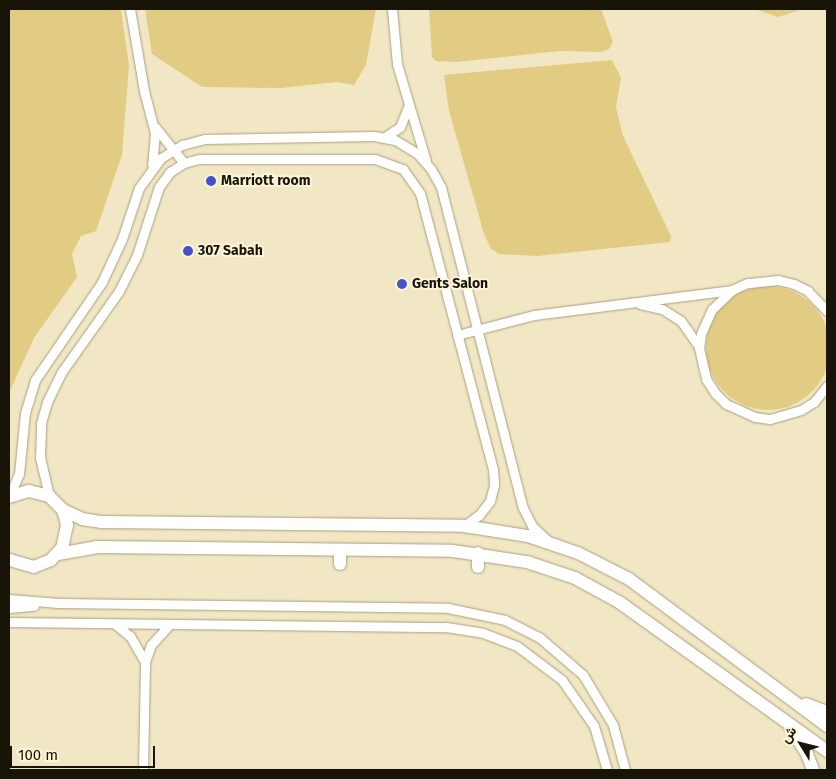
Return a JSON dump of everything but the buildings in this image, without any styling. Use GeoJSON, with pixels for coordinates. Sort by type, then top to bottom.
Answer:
{"type":"FeatureCollection","features":[{"type":"Feature","properties":{"kind":"street"},"geometry":{"type":"LineString","coordinates":[[130,9],[156,138],[152,167]]}},
{"type":"Feature","properties":{"kind":"street"},"geometry":{"type":"LineString","coordinates":[[392,9],[397,64],[408,107],[427,164],[441,187],[523,508],[532,526],[551,543]]}},
{"type":"Feature","properties":{"kind":"street"},"geometry":{"type":"LineString","coordinates":[[385,137],[400,127],[408,107]]}},
{"type":"Feature","properties":{"kind":"street"},"geometry":{"type":"LineString","coordinates":[[152,120],[172,150],[184,162]]}},
{"type":"Feature","properties":{"kind":"street"},"geometry":{"type":"LineString","coordinates":[[9,497],[19,474],[25,413],[35,380],[102,282],[122,239],[139,188],[152,167],[172,150],[205,139],[385,137],[411,149],[427,164]]}},
{"type":"Feature","properties":{"kind":"street"},"geometry":{"type":"LineString","coordinates":[[464,526],[485,508],[493,495],[494,477],[420,193],[403,169],[375,159],[206,158],[184,162],[170,172],[159,187],[144,236],[124,282],[51,392],[42,424],[40,445],[42,471],[49,496],[63,510],[82,519],[102,522],[464,526],[508,532],[551,543],[629,579],[792,698],[827,726]]}},
{"type":"Feature","properties":{"kind":"street"},"geometry":{"type":"LineString","coordinates":[[457,335],[534,314],[732,290],[747,283],[778,280],[808,291],[827,311]]}},
{"type":"Feature","properties":{"kind":"street"},"geometry":{"type":"LineString","coordinates":[[699,348],[703,328],[712,309],[732,290]]}},
{"type":"Feature","properties":{"kind":"street"},"geometry":{"type":"LineString","coordinates":[[627,302],[651,305],[672,314],[688,329],[699,348],[706,379],[714,393],[739,412],[754,417],[770,419],[801,410],[827,386]]}},
{"type":"Feature","properties":{"kind":"street"},"geometry":{"type":"LineString","coordinates":[[9,497],[29,491],[49,496]]}},
{"type":"Feature","properties":{"kind":"street"},"geometry":{"type":"LineString","coordinates":[[58,554],[68,533],[63,510]]}},
{"type":"Feature","properties":{"kind":"street"},"geometry":{"type":"LineString","coordinates":[[9,560],[34,566],[58,554],[96,547],[478,553],[543,566],[597,589],[827,751]]}},
{"type":"Feature","properties":{"kind":"street"},"geometry":{"type":"LineString","coordinates":[[340,550],[340,564]]}},
{"type":"Feature","properties":{"kind":"street"},"geometry":{"type":"LineString","coordinates":[[478,553],[478,567]]}},
{"type":"Feature","properties":{"kind":"street"},"geometry":{"type":"LineString","coordinates":[[9,599],[59,603],[448,608],[505,620],[540,637],[583,675],[613,725],[626,770]]}},
{"type":"Feature","properties":{"kind":"street"},"geometry":{"type":"LineString","coordinates":[[9,608],[59,603]]}},
{"type":"Feature","properties":{"kind":"street"},"geometry":{"type":"LineString","coordinates":[[9,622],[446,627],[500,638],[548,667],[574,694],[594,726],[608,770]]}},
{"type":"Feature","properties":{"kind":"street"},"geometry":{"type":"LineString","coordinates":[[115,623],[130,636],[145,662]]}},
{"type":"Feature","properties":{"kind":"street"},"geometry":{"type":"LineString","coordinates":[[143,770],[145,662],[151,645],[170,624]]}},
{"type":"Feature","properties":{"kind":"street"},"geometry":{"type":"LineString","coordinates":[[792,698],[827,712]]}},
{"type":"Feature","properties":{"kind":"street"},"geometry":{"type":"LineString","coordinates":[[788,722],[807,754],[812,770]]}},
{"type":"Feature","properties":{"kind":"shaded area"},"geometry":{"type":"Polygon","coordinates":[[[9,9],[121,9],[129,66],[122,155],[96,231],[81,236],[72,254],[77,277],[34,338],[9,393],[9,9]]]}},
{"type":"Feature","properties":{"kind":"shaded area"},"geometry":{"type":"Polygon","coordinates":[[[145,9],[376,9],[366,65],[354,85],[337,82],[281,88],[202,87],[152,54],[145,9]]]}},
{"type":"Feature","properties":{"kind":"shaded area"},"geometry":{"type":"Polygon","coordinates":[[[429,9],[601,9],[613,42],[609,49],[601,52],[560,51],[456,62],[436,61],[432,57],[429,9]]]}},
{"type":"Feature","properties":{"kind":"shaded area"},"geometry":{"type":"Polygon","coordinates":[[[754,9],[803,9],[778,17],[754,9]]]}},
{"type":"Feature","properties":{"kind":"shaded area"},"geometry":{"type":"Polygon","coordinates":[[[612,60],[621,78],[616,107],[623,136],[671,236],[670,242],[537,256],[499,254],[491,249],[484,234],[449,111],[444,75],[612,60]]]}},
{"type":"Feature","properties":{"kind":"shaded area"},"geometry":{"type":"Polygon","coordinates":[[[768,286],[792,291],[812,304],[825,324],[830,348],[825,372],[812,392],[792,405],[768,410],[744,405],[724,392],[711,372],[706,348],[711,324],[724,304],[744,291],[768,286]]]}},
{"type":"Feature","properties":{"kind":"place","name":"Marriott room"},"geometry":{"type":"Point","coordinates":[211,181]}},
{"type":"Feature","properties":{"kind":"place","name":"307 Sabah"},"geometry":{"type":"Point","coordinates":[188,251]}},
{"type":"Feature","properties":{"kind":"place","name":"Gents Salon"},"geometry":{"type":"Point","coordinates":[402,284]}}]}
